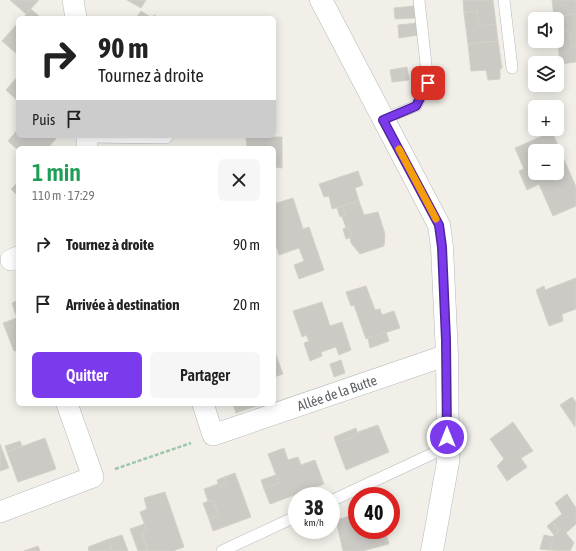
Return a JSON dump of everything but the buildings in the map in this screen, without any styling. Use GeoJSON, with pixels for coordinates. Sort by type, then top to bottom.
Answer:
{"type":"FeatureCollection","features":[{"type":"Feature","properties":{"kind":"street"},"geometry":{"type":"LineString","coordinates":[[74,0],[76,16]]}},
{"type":"Feature","properties":{"kind":"street"},"geometry":{"type":"LineString","coordinates":[[321,0],[439,225],[442,247],[447,355],[448,462],[432,551]]}},
{"type":"Feature","properties":{"kind":"street","name":"Allée de la Butte"},"geometry":{"type":"LineString","coordinates":[[213,436],[447,355]]}},
{"type":"Feature","properties":{"kind":"street"},"geometry":{"type":"LineString","coordinates":[[0,512],[93,477],[68,406]]}},
{"type":"Feature","properties":{"kind":"street"},"geometry":{"type":"LineString","coordinates":[[204,406],[213,436]]}},
{"type":"Feature","properties":{"kind":"lane"},"geometry":{"type":"LineString","coordinates":[[383,120],[416,106],[428,83],[419,0]]}},
{"type":"Feature","properties":{"kind":"lane"},"geometry":{"type":"LineString","coordinates":[[504,0],[512,68]]}},
{"type":"Feature","properties":{"kind":"lane"},"geometry":{"type":"LineString","coordinates":[[87,140],[166,138]]}},
{"type":"Feature","properties":{"kind":"lane"},"geometry":{"type":"LineString","coordinates":[[340,497],[447,447]]}},
{"type":"Feature","properties":{"kind":"lane"},"geometry":{"type":"LineString","coordinates":[[222,551],[288,520]]}},
{"type":"Feature","properties":{"kind":"path"},"geometry":{"type":"LineString","coordinates":[[93,477],[213,436]]}},
{"type":"Feature","properties":{"kind":"slow traffic"},"geometry":{"type":"LineString","coordinates":[[399,149],[436,219]]}},
{"type":"Feature","properties":{"kind":"route"},"geometry":{"type":"LineString","coordinates":[[428,83],[416,106],[383,120],[439,225],[442,247],[447,355],[447,437]]}}]}
